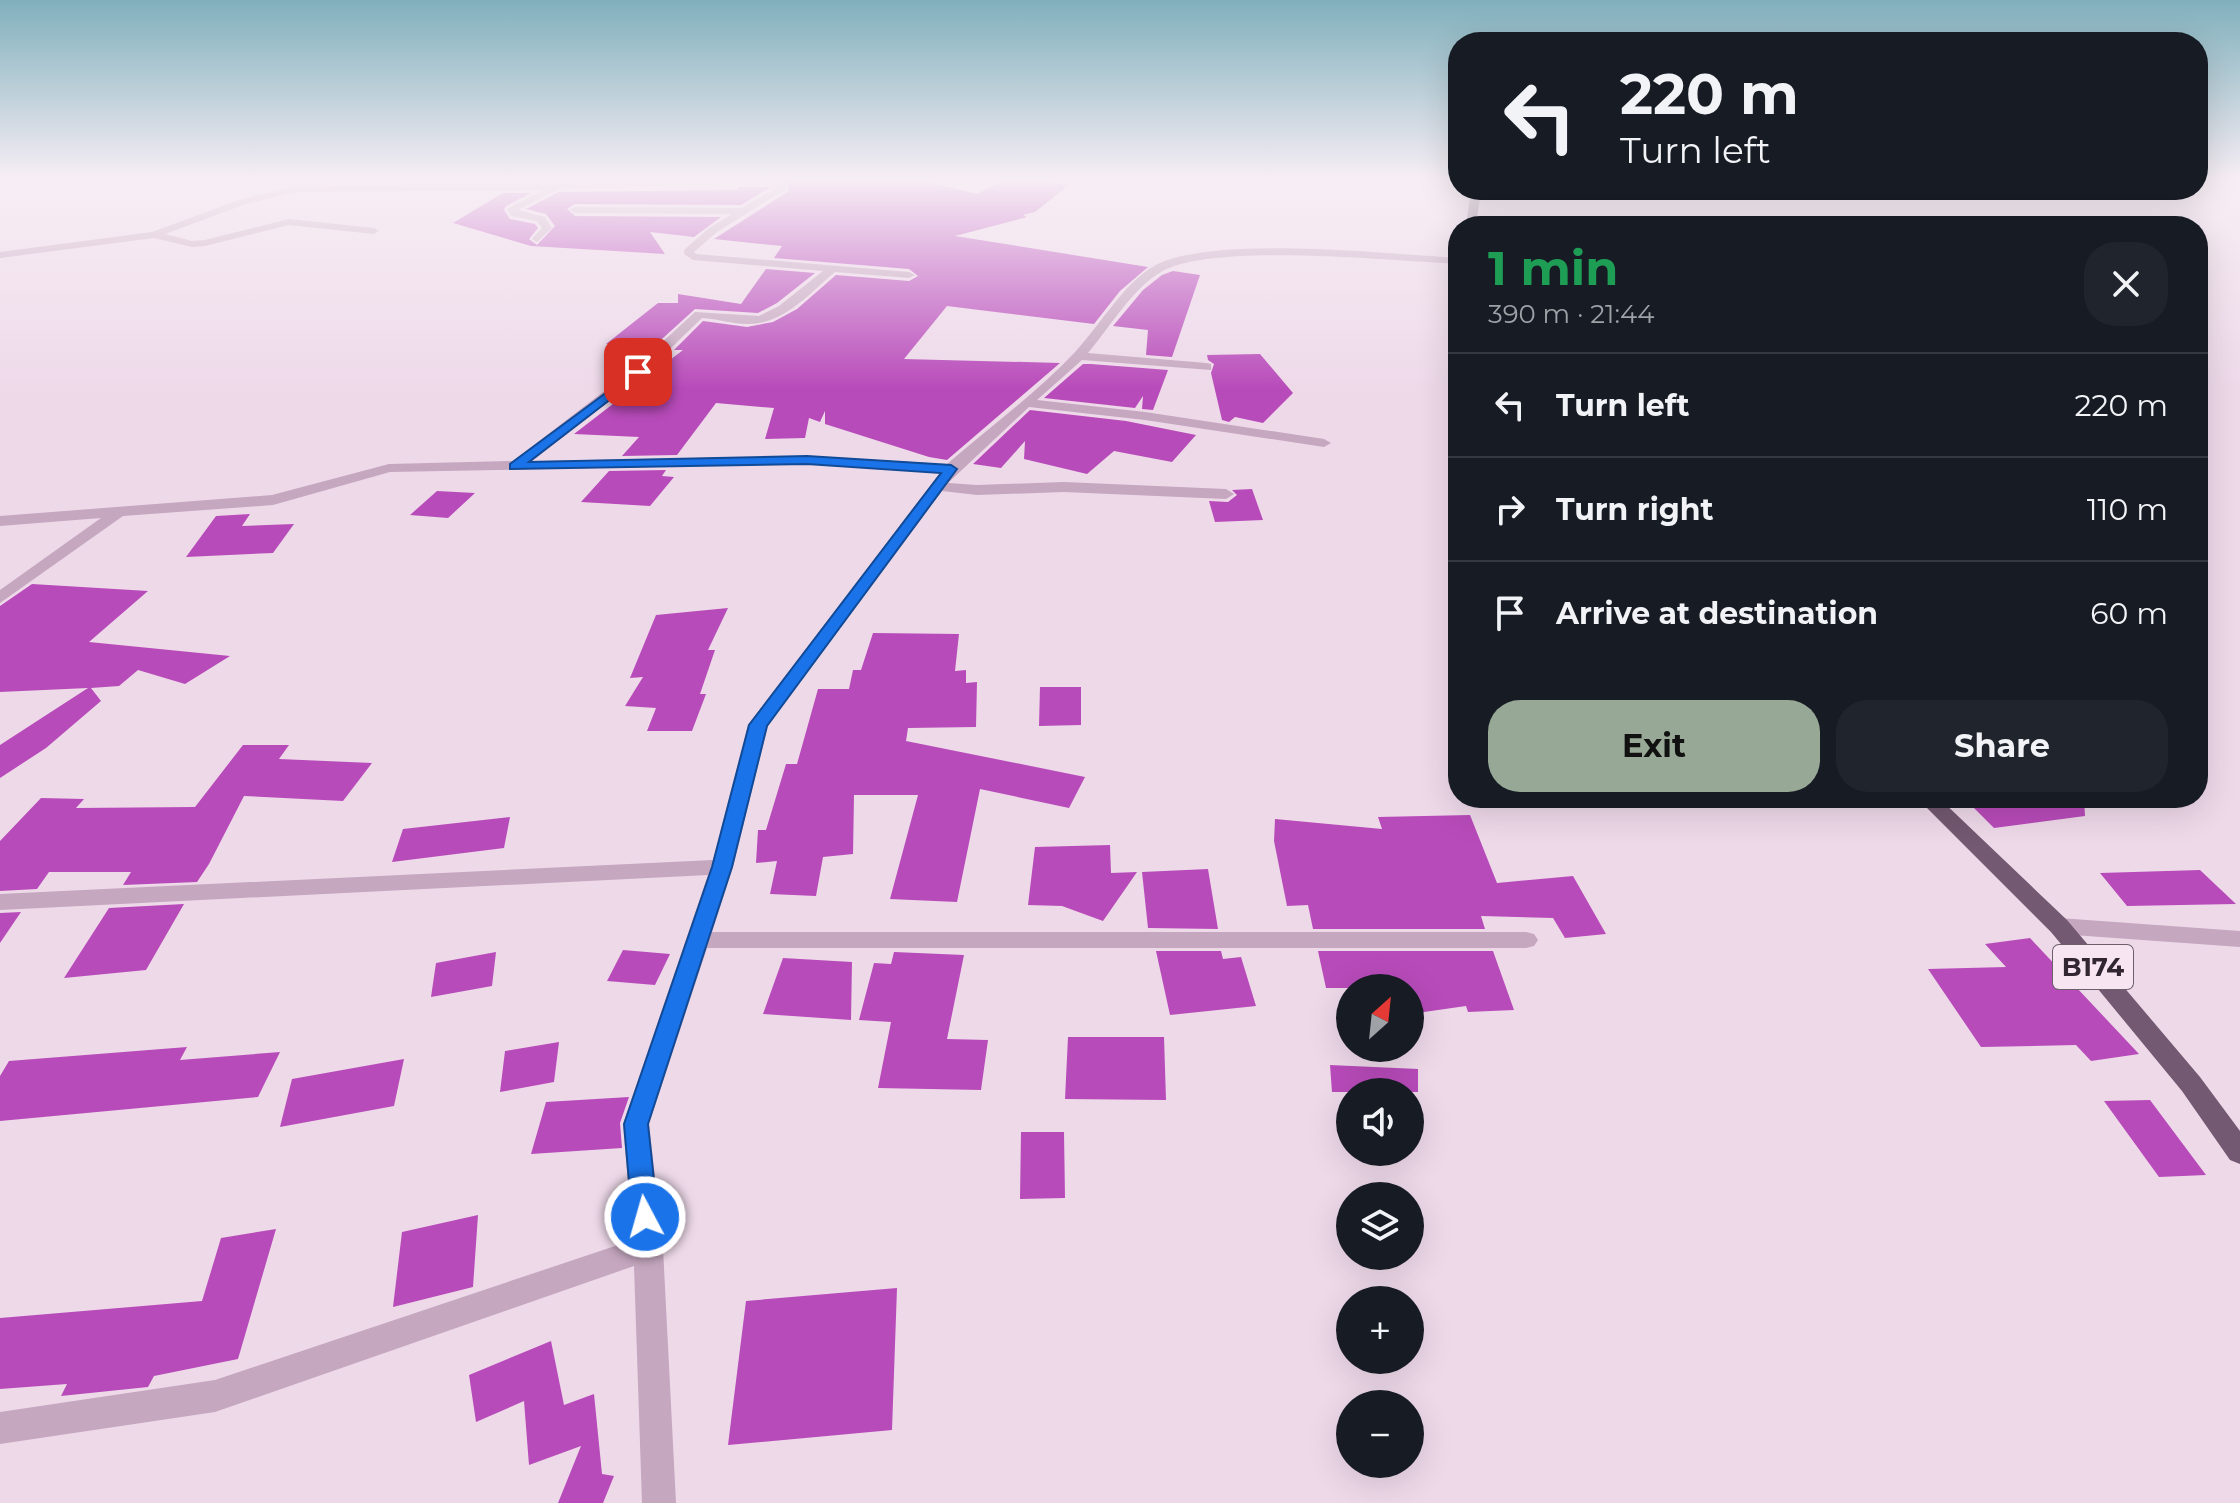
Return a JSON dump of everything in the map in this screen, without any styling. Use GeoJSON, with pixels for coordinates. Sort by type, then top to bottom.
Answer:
{"type":"FeatureCollection","features":[{"type":"Feature","properties":{"kind":"main road","name":"B174"},"geometry":{"type":"LineString","coordinates":[[1937,808],[2059,926],[2191,1084],[2240,1152]]}},
{"type":"Feature","properties":{"kind":"street"},"geometry":{"type":"LineString","coordinates":[[0,255],[45,249]]}},
{"type":"Feature","properties":{"kind":"street"},"geometry":{"type":"LineString","coordinates":[[691,249],[688,252],[693,257],[909,275]]}},
{"type":"Feature","properties":{"kind":"street"},"geometry":{"type":"LineString","coordinates":[[659,1503],[648,1248],[636,1124],[722,867],[758,725],[951,469],[1079,356],[1143,280],[1159,268],[1185,259],[1222,254],[1294,253],[1448,261]]}},
{"type":"Feature","properties":{"kind":"street"},"geometry":{"type":"LineString","coordinates":[[515,467],[638,372],[699,315],[749,321],[761,319],[780,310],[832,269]]}},
{"type":"Feature","properties":{"kind":"street"},"geometry":{"type":"LineString","coordinates":[[1079,356],[1206,367]]}},
{"type":"Feature","properties":{"kind":"street"},"geometry":{"type":"LineString","coordinates":[[1029,403],[1145,416],[1324,443]]}},
{"type":"Feature","properties":{"kind":"street"},"geometry":{"type":"LineString","coordinates":[[0,521],[273,500],[389,468],[807,460],[951,469]]}},
{"type":"Feature","properties":{"kind":"street"},"geometry":{"type":"LineString","coordinates":[[937,486],[977,490],[1064,487],[1226,494]]}},
{"type":"Feature","properties":{"kind":"street"},"geometry":{"type":"LineString","coordinates":[[0,598],[119,512]]}},
{"type":"Feature","properties":{"kind":"street"},"geometry":{"type":"LineString","coordinates":[[0,902],[722,867]]}},
{"type":"Feature","properties":{"kind":"street"},"geometry":{"type":"LineString","coordinates":[[2059,926],[2240,939]]}},
{"type":"Feature","properties":{"kind":"street"},"geometry":{"type":"LineString","coordinates":[[698,940],[1526,940]]}},
{"type":"Feature","properties":{"kind":"street"},"geometry":{"type":"LineString","coordinates":[[0,1428],[215,1396],[648,1248]]}},
{"type":"Feature","properties":{"kind":"building"},"geometry":{"type":"Polygon","coordinates":[[[584,249],[662,249],[665,254],[584,249]]]}},
{"type":"Feature","properties":{"kind":"building"},"geometry":{"type":"Polygon","coordinates":[[[780,249],[1037,249],[1148,267],[1120,291],[1094,324],[947,306],[904,359],[1060,363],[947,460],[825,424],[825,411],[820,422],[809,418],[805,438],[765,439],[774,408],[716,403],[677,455],[622,456],[639,437],[574,434],[683,350],[674,350],[703,321],[747,327],[773,322],[797,309],[836,275],[909,281],[918,276],[909,269],[774,258],[780,249]]]}},
{"type":"Feature","properties":{"kind":"building"},"geometry":{"type":"Polygon","coordinates":[[[766,269],[815,273],[777,303],[758,313],[695,309],[652,348],[606,344],[658,303],[678,303],[678,294],[741,304],[766,269]]]}},
{"type":"Feature","properties":{"kind":"building"},"geometry":{"type":"Polygon","coordinates":[[[1173,271],[1200,275],[1172,357],[1146,355],[1148,330],[1113,326],[1143,290],[1162,275],[1173,271]]]}},
{"type":"Feature","properties":{"kind":"building"},"geometry":{"type":"Polygon","coordinates":[[[1260,354],[1293,393],[1263,423],[1235,417],[1229,422],[1222,420],[1211,373],[1214,364],[1207,355],[1260,354]]]}},
{"type":"Feature","properties":{"kind":"building"},"geometry":{"type":"Polygon","coordinates":[[[1083,364],[1168,370],[1153,410],[1142,409],[1143,396],[1135,408],[1044,398],[1083,364]]]}},
{"type":"Feature","properties":{"kind":"building"},"geometry":{"type":"Polygon","coordinates":[[[1030,410],[1126,421],[1196,435],[1172,462],[1114,451],[1087,474],[1024,459],[1025,441],[1001,468],[973,464],[1030,410]]]}},
{"type":"Feature","properties":{"kind":"building"},"geometry":{"type":"Polygon","coordinates":[[[666,470],[662,476],[674,477],[650,506],[581,502],[609,471],[666,470]]]}},
{"type":"Feature","properties":{"kind":"building"},"geometry":{"type":"Polygon","coordinates":[[[1252,489],[1263,520],[1215,522],[1209,501],[1228,502],[1237,495],[1232,490],[1252,489]]]}},
{"type":"Feature","properties":{"kind":"building"},"geometry":{"type":"Polygon","coordinates":[[[437,491],[475,493],[448,518],[410,515],[437,491]]]}},
{"type":"Feature","properties":{"kind":"building"},"geometry":{"type":"Polygon","coordinates":[[[250,514],[242,526],[294,524],[273,553],[186,557],[216,516],[250,514]]]}},
{"type":"Feature","properties":{"kind":"building"},"geometry":{"type":"Polygon","coordinates":[[[32,584],[148,591],[89,642],[230,656],[185,684],[138,670],[119,686],[91,688],[101,701],[46,748],[0,778],[0,745],[88,688],[0,692],[0,606],[32,584]]]}},
{"type":"Feature","properties":{"kind":"building"},"geometry":{"type":"Polygon","coordinates":[[[728,608],[708,650],[715,650],[700,694],[706,694],[692,731],[647,731],[656,708],[625,706],[643,677],[630,678],[656,615],[728,608]]]}},
{"type":"Feature","properties":{"kind":"building"},"geometry":{"type":"Polygon","coordinates":[[[873,633],[959,634],[955,671],[966,670],[966,683],[977,682],[976,727],[908,728],[906,741],[1085,777],[1069,808],[980,789],[957,902],[890,899],[918,795],[854,795],[853,854],[823,857],[816,896],[770,894],[777,861],[756,863],[758,830],[766,830],[786,764],[797,764],[818,689],[849,689],[853,670],[861,670],[873,633]]]}},
{"type":"Feature","properties":{"kind":"building"},"geometry":{"type":"Polygon","coordinates":[[[1040,687],[1081,687],[1081,725],[1039,726],[1040,687]]]}},
{"type":"Feature","properties":{"kind":"building"},"geometry":{"type":"Polygon","coordinates":[[[243,745],[289,745],[279,759],[372,763],[343,801],[244,796],[197,882],[123,885],[131,872],[49,872],[37,889],[0,891],[0,841],[41,798],[84,799],[76,808],[195,807],[243,745]]]}},
{"type":"Feature","properties":{"kind":"building"},"geometry":{"type":"Polygon","coordinates":[[[1974,808],[2085,808],[2085,816],[1994,828],[1974,808]]]}},
{"type":"Feature","properties":{"kind":"building"},"geometry":{"type":"Polygon","coordinates":[[[1470,815],[1497,883],[1573,876],[1606,934],[1565,938],[1553,918],[1481,916],[1485,929],[1313,929],[1308,905],[1287,906],[1274,841],[1275,819],[1382,829],[1378,817],[1470,815]]]}},
{"type":"Feature","properties":{"kind":"building"},"geometry":{"type":"Polygon","coordinates":[[[510,817],[504,848],[392,862],[403,829],[510,817]]]}},
{"type":"Feature","properties":{"kind":"building"},"geometry":{"type":"Polygon","coordinates":[[[1110,845],[1111,873],[1137,872],[1103,921],[1062,906],[1028,905],[1035,847],[1110,845]]]}},
{"type":"Feature","properties":{"kind":"building"},"geometry":{"type":"Polygon","coordinates":[[[1208,869],[1218,929],[1148,928],[1142,872],[1208,869]]]}},
{"type":"Feature","properties":{"kind":"building"},"geometry":{"type":"Polygon","coordinates":[[[2200,870],[2236,904],[2127,906],[2100,873],[2200,870]]]}},
{"type":"Feature","properties":{"kind":"building"},"geometry":{"type":"Polygon","coordinates":[[[184,904],[146,970],[64,978],[109,908],[184,904]]]}},
{"type":"Feature","properties":{"kind":"building"},"geometry":{"type":"Polygon","coordinates":[[[21,912],[0,943],[0,913],[21,912]]]}},
{"type":"Feature","properties":{"kind":"building"},"geometry":{"type":"Polygon","coordinates":[[[2030,938],[2139,1054],[2091,1061],[2076,1045],[1981,1047],[1928,969],[2006,967],[1985,944],[2030,938]]]}},
{"type":"Feature","properties":{"kind":"building"},"geometry":{"type":"Polygon","coordinates":[[[623,950],[670,954],[655,985],[607,981],[623,950]]]}},
{"type":"Feature","properties":{"kind":"building"},"geometry":{"type":"Polygon","coordinates":[[[1156,951],[1221,951],[1223,959],[1241,957],[1256,1006],[1170,1015],[1156,951]]]}},
{"type":"Feature","properties":{"kind":"building"},"geometry":{"type":"Polygon","coordinates":[[[1318,951],[1493,951],[1514,1010],[1468,1012],[1466,1006],[1424,1012],[1424,974],[1336,974],[1336,988],[1326,988],[1318,951]]]}},
{"type":"Feature","properties":{"kind":"building"},"geometry":{"type":"Polygon","coordinates":[[[496,952],[492,986],[431,997],[436,963],[496,952]]]}},
{"type":"Feature","properties":{"kind":"building"},"geometry":{"type":"Polygon","coordinates":[[[894,952],[964,955],[947,1039],[988,1040],[981,1090],[878,1088],[891,1022],[859,1020],[874,963],[891,964],[894,952]]]}},
{"type":"Feature","properties":{"kind":"building"},"geometry":{"type":"Polygon","coordinates":[[[783,958],[852,962],[851,1020],[763,1014],[783,958]]]}},
{"type":"Feature","properties":{"kind":"building"},"geometry":{"type":"Polygon","coordinates":[[[1068,1037],[1164,1037],[1166,1100],[1065,1099],[1068,1037]]]}},
{"type":"Feature","properties":{"kind":"building"},"geometry":{"type":"Polygon","coordinates":[[[559,1042],[554,1082],[500,1092],[505,1051],[559,1042]]]}},
{"type":"Feature","properties":{"kind":"building"},"geometry":{"type":"Polygon","coordinates":[[[187,1047],[180,1060],[280,1052],[258,1097],[0,1121],[0,1076],[9,1061],[187,1047]]]}},
{"type":"Feature","properties":{"kind":"building"},"geometry":{"type":"Polygon","coordinates":[[[404,1059],[394,1106],[280,1127],[292,1079],[404,1059]]]}},
{"type":"Feature","properties":{"kind":"building"},"geometry":{"type":"Polygon","coordinates":[[[1330,1065],[1418,1069],[1418,1078],[1336,1078],[1336,1092],[1332,1092],[1330,1065]]]}},
{"type":"Feature","properties":{"kind":"building"},"geometry":{"type":"Polygon","coordinates":[[[629,1097],[620,1123],[622,1148],[531,1154],[546,1102],[629,1097]]]}},
{"type":"Feature","properties":{"kind":"building"},"geometry":{"type":"Polygon","coordinates":[[[2150,1100],[2206,1175],[2159,1177],[2104,1101],[2150,1100]]]}},
{"type":"Feature","properties":{"kind":"building"},"geometry":{"type":"Polygon","coordinates":[[[1021,1132],[1064,1132],[1065,1198],[1020,1199],[1021,1132]]]}},
{"type":"Feature","properties":{"kind":"building"},"geometry":{"type":"Polygon","coordinates":[[[478,1215],[473,1287],[393,1307],[402,1232],[478,1215]]]}},
{"type":"Feature","properties":{"kind":"building"},"geometry":{"type":"Polygon","coordinates":[[[276,1229],[238,1359],[154,1376],[148,1387],[61,1396],[67,1384],[0,1389],[0,1318],[202,1301],[221,1238],[276,1229]]]}},
{"type":"Feature","properties":{"kind":"building"},"geometry":{"type":"Polygon","coordinates":[[[897,1288],[892,1430],[728,1445],[746,1301],[897,1288]]]}},
{"type":"Feature","properties":{"kind":"building"},"geometry":{"type":"Polygon","coordinates":[[[551,1341],[564,1405],[594,1394],[602,1474],[614,1476],[603,1503],[558,1503],[581,1446],[529,1465],[524,1401],[476,1422],[469,1375],[551,1341]]]}},
{"type":"Feature","properties":{"kind":"route"},"geometry":{"type":"LineString","coordinates":[[638,372],[515,467],[807,460],[951,469],[758,725],[722,867],[636,1124],[645,1217]]}}]}
